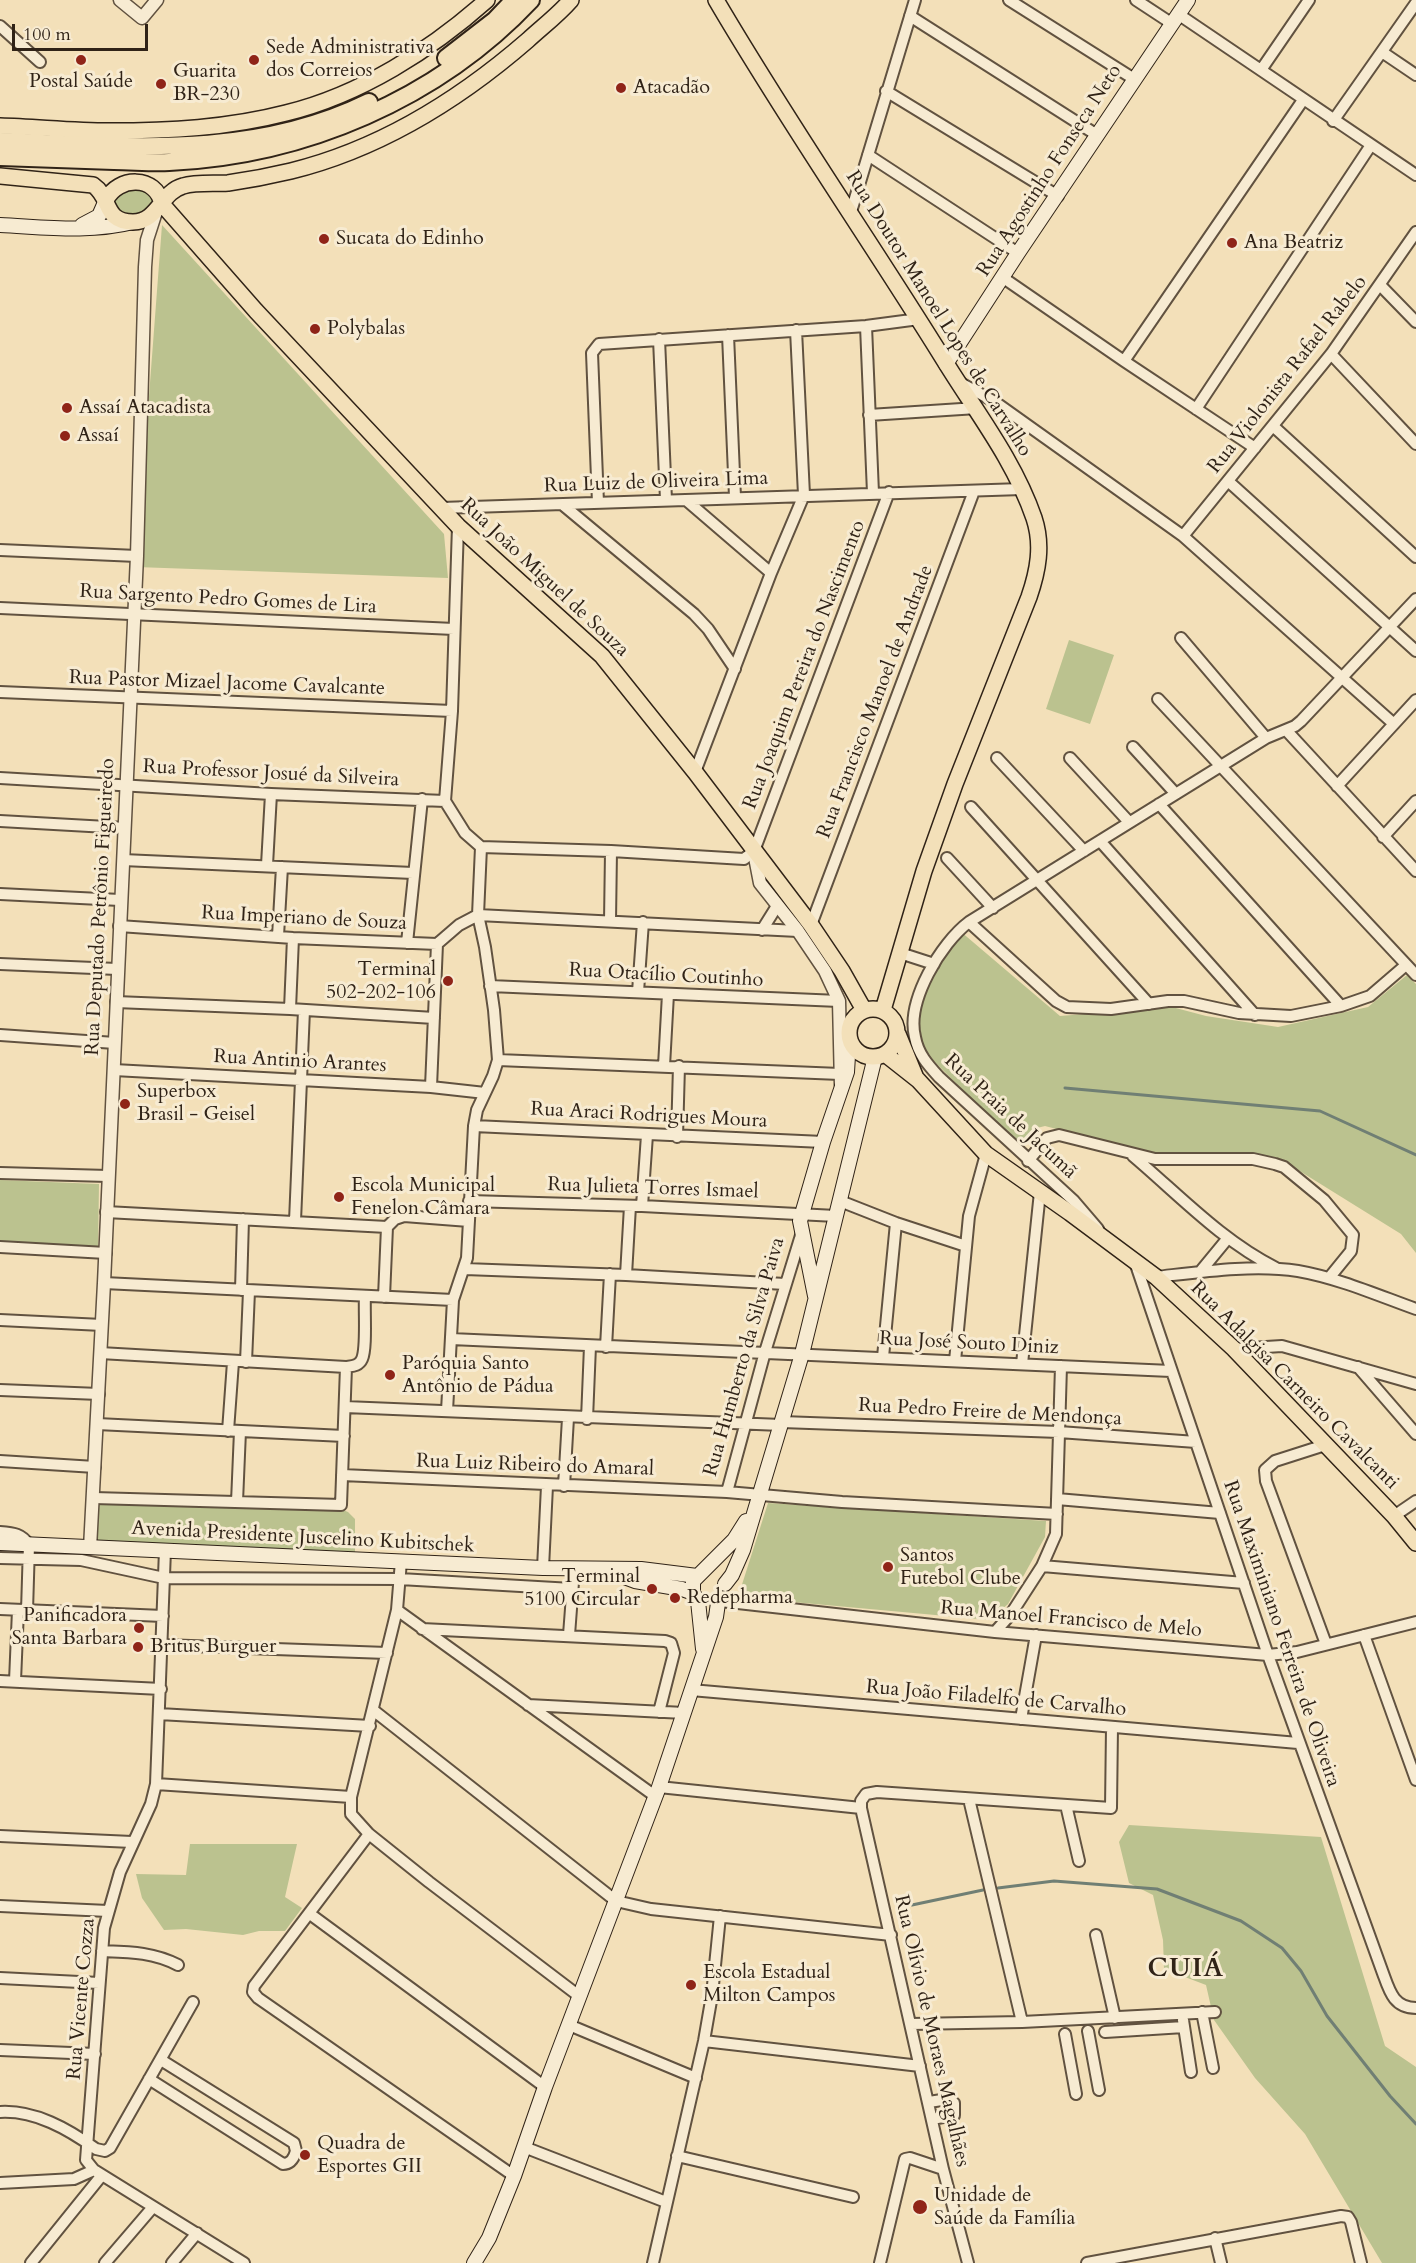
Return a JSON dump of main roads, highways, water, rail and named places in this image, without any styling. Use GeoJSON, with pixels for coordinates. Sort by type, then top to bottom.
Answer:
{"type":"FeatureCollection","features":[{"type":"Feature","properties":{"kind":"highway"},"geometry":{"type":"LineString","coordinates":[[0,135],[169,155],[286,132],[352,110],[404,84],[453,54],[495,20],[513,0]]}},
{"type":"Feature","properties":{"kind":"highway"},"geometry":{"type":"LineString","coordinates":[[0,167],[169,155],[226,156],[289,145],[356,121],[407,96],[476,51],[531,0]]}},
{"type":"Feature","properties":{"kind":"highway"},"geometry":{"type":"LineString","coordinates":[[0,141],[66,144]]}},
{"type":"Feature","properties":{"kind":"highway"},"geometry":{"type":"LineString","coordinates":[[0,157],[78,160]]}},
{"type":"Feature","properties":{"kind":"main road"},"geometry":{"type":"LineString","coordinates":[[0,126],[108,131],[182,129],[247,122],[288,113],[344,93],[387,72],[434,43],[487,0]]}},
{"type":"Feature","properties":{"kind":"main road"},"geometry":{"type":"LineString","coordinates":[[0,225],[71,228],[116,226],[147,218],[159,208],[167,196],[183,186],[235,182],[330,159],[395,132],[426,115],[486,74],[571,0]]}},
{"type":"Feature","properties":{"kind":"main road","name":"Rua Doutor Manoel Lopes de Carvalho"},"geometry":{"type":"LineString","coordinates":[[716,0],[850,215],[979,413],[1022,489],[1038,532],[1038,569],[1029,597],[955,784],[924,871],[883,1010]]}},
{"type":"Feature","properties":{"kind":"main road","name":"Rua Agostinho Fonseca Neto"},"geometry":{"type":"LineString","coordinates":[[946,364],[1188,0]]}},
{"type":"Feature","properties":{"kind":"main road"},"geometry":{"type":"LineString","coordinates":[[0,176],[93,185],[100,190],[106,200],[108,211],[114,216],[134,222]]}},
{"type":"Feature","properties":{"kind":"main road"},"geometry":{"type":"LineString","coordinates":[[71,228],[94,221],[103,211],[106,200],[114,188],[121,185],[143,182],[154,188],[160,195],[159,208]]}},
{"type":"Feature","properties":{"kind":"main road","name":"Rua João Miguel de Souza"},"geometry":{"type":"LineString","coordinates":[[159,208],[458,526],[602,656],[695,772],[754,851],[804,928],[842,971],[864,1010]]}},
{"type":"Feature","properties":{"kind":"main road"},"geometry":{"type":"LineString","coordinates":[[816,1301],[802,1232],[802,1213],[823,1142],[842,1092],[848,1063],[849,1039],[850,1025],[853,1019],[864,1010],[883,1010],[893,1018],[897,1034],[892,1049],[880,1055],[859,1052],[849,1039]]}},
{"type":"Feature","properties":{"kind":"main road","name":"Rua Adalgisa Carneiro Cavalcanti"},"geometry":{"type":"LineString","coordinates":[[897,1034],[918,1080]]}},
{"type":"Feature","properties":{"kind":"main road"},"geometry":{"type":"LineString","coordinates":[[477,2262],[514,2176],[545,2086],[657,1791],[716,1617],[719,1602],[725,1594],[725,1584],[732,1575],[743,1550],[802,1354],[836,1216],[880,1055]]}},
{"type":"Feature","properties":{"kind":"main road","name":"Rua Adalgisa Carneiro Cavalcanti"},"geometry":{"type":"LineString","coordinates":[[880,1055],[918,1080],[986,1154],[1156,1277],[1234,1349],[1394,1516],[1416,1543]]}},
{"type":"Feature","properties":{"kind":"main road"},"geometry":{"type":"LineString","coordinates":[[703,1652],[693,1581],[734,1540],[757,1501]]}},
{"type":"Feature","properties":{"kind":"main road","name":"Avenida Presidente Juscelino Kubitschek"},"geometry":{"type":"LineString","coordinates":[[0,1544],[28,1552],[90,1548],[165,1550],[489,1566],[641,1569],[701,1574]]}},
{"type":"Feature","properties":{"kind":"main road"},"geometry":{"type":"LineString","coordinates":[[603,1569],[635,1581],[682,1589],[711,1605],[719,1602]]}},
{"type":"Feature","properties":{"kind":"main road"},"geometry":{"type":"LineString","coordinates":[[701,1574],[717,1574],[725,1584]]}},
{"type":"Feature","properties":{"kind":"waterway"},"geometry":{"type":"LineString","coordinates":[[1065,1088],[1320,1111],[1416,1155]]}},
{"type":"Feature","properties":{"kind":"waterway"},"geometry":{"type":"LineString","coordinates":[[998,1888],[1054,1881],[1157,1889],[1241,1921],[1282,1948],[1301,1971],[1327,2016],[1390,2096],[1416,2124]]}},
{"type":"Feature","properties":{"kind":"waterway"},"geometry":{"type":"LineString","coordinates":[[912,1905],[983,1890]]}},
{"type":"Feature","properties":{"kind":"place","name":"Postal Saúde"},"geometry":{"type":"Point","coordinates":[81,60]}},
{"type":"Feature","properties":{"kind":"place","name":"Sede Administrativa dos Correios"},"geometry":{"type":"Point","coordinates":[254,60]}},
{"type":"Feature","properties":{"kind":"place","name":"Guarita BR-230"},"geometry":{"type":"Point","coordinates":[161,84]}},
{"type":"Feature","properties":{"kind":"place","name":"Atacadão"},"geometry":{"type":"Point","coordinates":[621,88]}},
{"type":"Feature","properties":{"kind":"place","name":"Sucata do Edinho"},"geometry":{"type":"Point","coordinates":[324,239]}},
{"type":"Feature","properties":{"kind":"place","name":"Ana Beatriz"},"geometry":{"type":"Point","coordinates":[1232,243]}},
{"type":"Feature","properties":{"kind":"place","name":"Polybalas"},"geometry":{"type":"Point","coordinates":[315,329]}},
{"type":"Feature","properties":{"kind":"place","name":"Assaí Atacadista"},"geometry":{"type":"Point","coordinates":[67,408]}},
{"type":"Feature","properties":{"kind":"place","name":"Assaí"},"geometry":{"type":"Point","coordinates":[65,436]}},
{"type":"Feature","properties":{"kind":"place","name":"Terminal 502-202-106"},"geometry":{"type":"Point","coordinates":[448,981]}},
{"type":"Feature","properties":{"kind":"place","name":"Superbox Brasil - Geisel"},"geometry":{"type":"Point","coordinates":[125,1104]}},
{"type":"Feature","properties":{"kind":"place","name":"Escola Municipal Fenelon Câmara"},"geometry":{"type":"Point","coordinates":[339,1197]}},
{"type":"Feature","properties":{"kind":"place","name":"Paróquia Santo Antônio de Pádua"},"geometry":{"type":"Point","coordinates":[390,1375]}},
{"type":"Feature","properties":{"kind":"place","name":"Santos Futebol Clube"},"geometry":{"type":"Point","coordinates":[888,1567]}},
{"type":"Feature","properties":{"kind":"place","name":"Terminal 5100 Circular"},"geometry":{"type":"Point","coordinates":[652,1589]}},
{"type":"Feature","properties":{"kind":"place","name":"Redepharma"},"geometry":{"type":"Point","coordinates":[675,1598]}},
{"type":"Feature","properties":{"kind":"place","name":"Panificadora Santa Barbara"},"geometry":{"type":"Point","coordinates":[139,1628]}},
{"type":"Feature","properties":{"kind":"place","name":"Britus Burguer"},"geometry":{"type":"Point","coordinates":[138,1647]}},
{"type":"Feature","properties":{"kind":"place","name":"Escola Estadual Milton Campos"},"geometry":{"type":"Point","coordinates":[691,1985]}},
{"type":"Feature","properties":{"kind":"place","name":"Quadra de Esportes GII"},"geometry":{"type":"Point","coordinates":[305,2155]}},
{"type":"Feature","properties":{"kind":"place","name":"Unidade de Saúde da Família"},"geometry":{"type":"Point","coordinates":[920,2207]}},
{"type":"Feature","properties":{"kind":"district","name":"CUIÁ"},"geometry":{"type":"Point","coordinates":[1186,1970]}}]}
